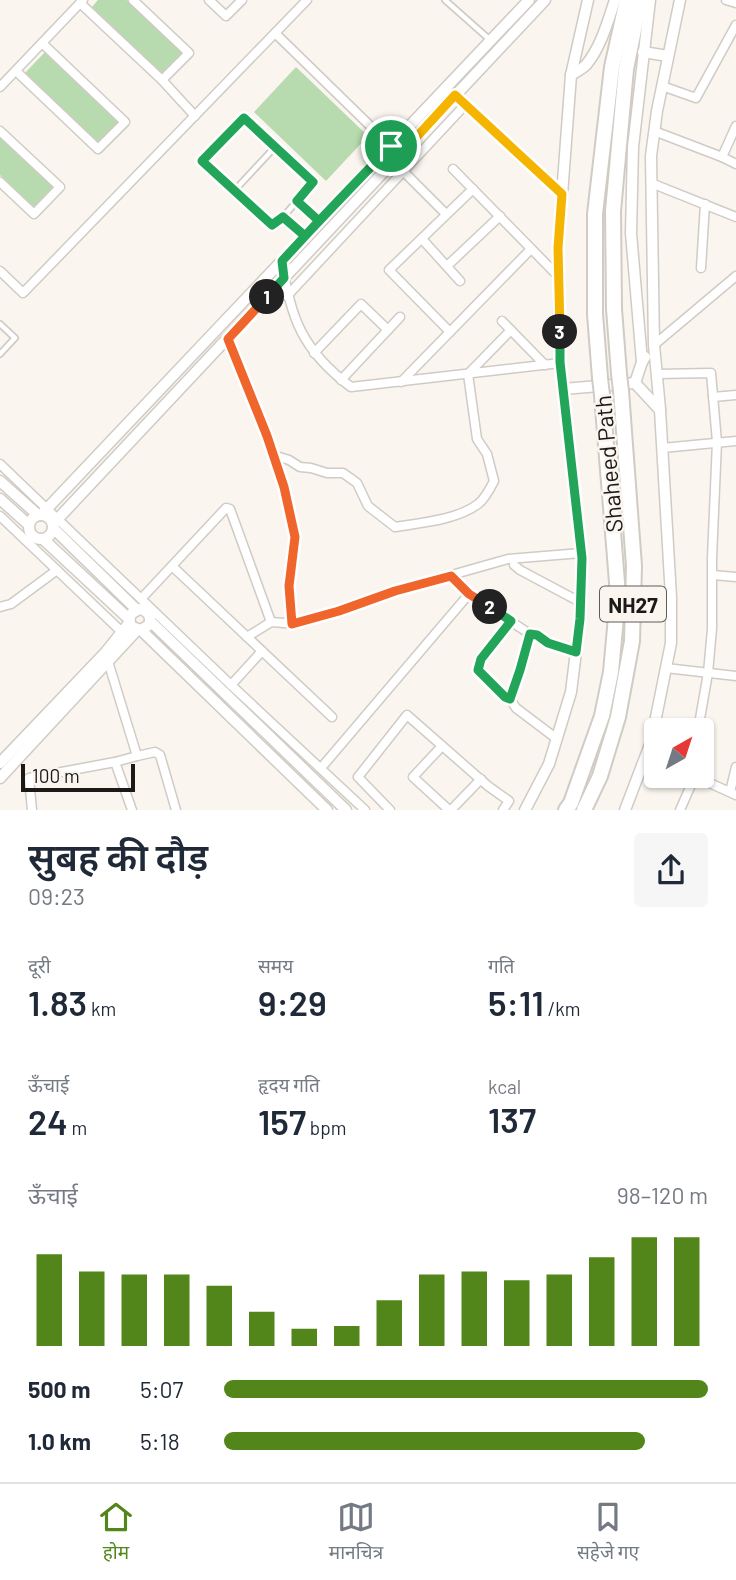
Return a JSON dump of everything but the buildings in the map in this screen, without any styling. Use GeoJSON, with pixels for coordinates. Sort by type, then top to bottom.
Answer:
{"type":"FeatureCollection","features":[{"type":"Feature","properties":{"kind":"highway","name":"Shaheed Path"},"geometry":{"type":"LineString","coordinates":[[566,810],[602,716],[611,672],[618,595],[595,314],[595,214],[619,0]]}},
{"type":"Feature","properties":{"kind":"highway","name":"Shaheed Path"},"geometry":{"type":"LineString","coordinates":[[584,810],[600,776],[618,717],[632,641],[634,566],[614,309],[613,211],[626,69],[640,0]]}},
{"type":"Feature","properties":{"kind":"street"},"geometry":{"type":"LineString","coordinates":[[133,0],[188,53],[162,80]]}},
{"type":"Feature","properties":{"kind":"street"},"geometry":{"type":"LineString","coordinates":[[209,0],[226,16],[242,0]]}},
{"type":"Feature","properties":{"kind":"street"},"geometry":{"type":"LineString","coordinates":[[0,271],[23,293],[307,0]]}},
{"type":"Feature","properties":{"kind":"street"},"geometry":{"type":"LineString","coordinates":[[29,525],[528,0]]}},
{"type":"Feature","properties":{"kind":"street"},"geometry":{"type":"LineString","coordinates":[[43,539],[50,535],[54,524],[545,0]]}},
{"type":"Feature","properties":{"kind":"street"},"geometry":{"type":"LineString","coordinates":[[525,810],[549,764],[571,692],[580,619],[581,553],[560,362],[558,248],[571,75],[588,0]]}},
{"type":"Feature","properties":{"kind":"street"},"geometry":{"type":"LineString","coordinates":[[571,75],[585,66],[619,0]]}},
{"type":"Feature","properties":{"kind":"street"},"geometry":{"type":"LineString","coordinates":[[642,362],[631,221],[633,147],[650,0]]}},
{"type":"Feature","properties":{"kind":"street"},"geometry":{"type":"LineString","coordinates":[[625,810],[651,742],[671,643],[671,597],[654,345],[651,156],[680,0]]}},
{"type":"Feature","properties":{"kind":"street"},"geometry":{"type":"LineString","coordinates":[[726,0],[736,4]]}},
{"type":"Feature","properties":{"kind":"street"},"geometry":{"type":"LineString","coordinates":[[0,87],[82,1],[195,116]]}},
{"type":"Feature","properties":{"kind":"street"},"geometry":{"type":"LineString","coordinates":[[662,86],[696,98],[736,25]]}},
{"type":"Feature","properties":{"kind":"street"},"geometry":{"type":"LineString","coordinates":[[275,33],[400,155]]}},
{"type":"Feature","properties":{"kind":"street"},"geometry":{"type":"LineString","coordinates":[[16,71],[99,149],[125,122],[42,43]]}},
{"type":"Feature","properties":{"kind":"street"},"geometry":{"type":"LineString","coordinates":[[643,52],[668,56]]}},
{"type":"Feature","properties":{"kind":"street"},"geometry":{"type":"LineString","coordinates":[[446,88],[562,194]]}},
{"type":"Feature","properties":{"kind":"street"},"geometry":{"type":"LineString","coordinates":[[287,296],[465,105]]}},
{"type":"Feature","properties":{"kind":"street"},"geometry":{"type":"LineString","coordinates":[[722,158],[736,126]]}},
{"type":"Feature","properties":{"kind":"street"},"geometry":{"type":"LineString","coordinates":[[0,131],[60,187],[34,214],[0,182]]}},
{"type":"Feature","properties":{"kind":"street"},"geometry":{"type":"LineString","coordinates":[[654,131],[736,164]]}},
{"type":"Feature","properties":{"kind":"street"},"geometry":{"type":"LineString","coordinates":[[453,169],[559,277]]}},
{"type":"Feature","properties":{"kind":"street"},"geometry":{"type":"LineString","coordinates":[[403,171],[446,214]]}},
{"type":"Feature","properties":{"kind":"street"},"geometry":{"type":"LineString","coordinates":[[651,183],[736,217]]}},
{"type":"Feature","properties":{"kind":"street"},"geometry":{"type":"LineString","coordinates":[[450,332],[389,270],[473,189]]}},
{"type":"Feature","properties":{"kind":"street"},"geometry":{"type":"LineString","coordinates":[[701,268],[705,204]]}},
{"type":"Feature","properties":{"kind":"street"},"geometry":{"type":"LineString","coordinates":[[447,266],[499,216]]}},
{"type":"Feature","properties":{"kind":"street"},"geometry":{"type":"LineString","coordinates":[[422,239],[460,281]]}},
{"type":"Feature","properties":{"kind":"street"},"geometry":{"type":"LineString","coordinates":[[401,382],[531,249]]}},
{"type":"Feature","properties":{"kind":"street"},"geometry":{"type":"LineString","coordinates":[[282,261],[287,296],[304,338],[331,372],[351,387],[560,362]]}},
{"type":"Feature","properties":{"kind":"street"},"geometry":{"type":"LineString","coordinates":[[635,383],[642,362],[654,345],[736,276]]}},
{"type":"Feature","properties":{"kind":"street"},"geometry":{"type":"LineString","coordinates":[[314,353],[361,304],[388,330]]}},
{"type":"Feature","properties":{"kind":"street"},"geometry":{"type":"LineString","coordinates":[[235,310],[245,320]]}},
{"type":"Feature","properties":{"kind":"street"},"geometry":{"type":"LineString","coordinates":[[341,380],[400,317]]}},
{"type":"Feature","properties":{"kind":"street"},"geometry":{"type":"LineString","coordinates":[[638,318],[653,318]]}},
{"type":"Feature","properties":{"kind":"street"},"geometry":{"type":"LineString","coordinates":[[502,321],[545,365]]}},
{"type":"Feature","properties":{"kind":"street"},"geometry":{"type":"LineString","coordinates":[[468,374],[511,330]]}},
{"type":"Feature","properties":{"kind":"street"},"geometry":{"type":"LineString","coordinates":[[228,339],[284,487],[295,537],[289,586],[292,624]]}},
{"type":"Feature","properties":{"kind":"street"},"geometry":{"type":"LineString","coordinates":[[657,374],[710,373],[717,442],[712,629],[700,718]]}},
{"type":"Feature","properties":{"kind":"street"},"geometry":{"type":"LineString","coordinates":[[273,455],[300,467],[327,473],[343,472],[357,483],[368,506],[395,527],[434,521],[461,513],[478,504],[494,481],[487,454],[477,439],[468,374]]}},
{"type":"Feature","properties":{"kind":"street"},"geometry":{"type":"LineString","coordinates":[[563,388],[635,383]]}},
{"type":"Feature","properties":{"kind":"street"},"geometry":{"type":"LineString","coordinates":[[635,383],[660,410]]}},
{"type":"Feature","properties":{"kind":"street"},"geometry":{"type":"LineString","coordinates":[[713,397],[736,395]]}},
{"type":"Feature","properties":{"kind":"street"},"geometry":{"type":"LineString","coordinates":[[662,448],[736,441]]}},
{"type":"Feature","properties":{"kind":"street"},"geometry":{"type":"LineString","coordinates":[[0,464],[42,513]]}},
{"type":"Feature","properties":{"kind":"street"},"geometry":{"type":"LineString","coordinates":[[0,481],[49,518],[137,610],[149,614],[147,628],[134,625]]}},
{"type":"Feature","properties":{"kind":"street"},"geometry":{"type":"LineString","coordinates":[[0,499],[29,525],[32,535],[43,539],[327,810]]}},
{"type":"Feature","properties":{"kind":"street"},"geometry":{"type":"LineString","coordinates":[[141,599],[226,508],[230,509],[271,622]]}},
{"type":"Feature","properties":{"kind":"street"},"geometry":{"type":"LineString","coordinates":[[0,516],[126,636]]}},
{"type":"Feature","properties":{"kind":"street"},"geometry":{"type":"LineString","coordinates":[[54,524],[141,599],[365,810]]}},
{"type":"Feature","properties":{"kind":"street"},"geometry":{"type":"LineString","coordinates":[[247,637],[271,622],[292,624],[508,559],[581,553]]}},
{"type":"Feature","properties":{"kind":"street"},"geometry":{"type":"LineString","coordinates":[[514,565],[580,602]]}},
{"type":"Feature","properties":{"kind":"street"},"geometry":{"type":"LineString","coordinates":[[172,566],[332,717]]}},
{"type":"Feature","properties":{"kind":"street"},"geometry":{"type":"LineString","coordinates":[[0,607],[11,604],[57,570]]}},
{"type":"Feature","properties":{"kind":"street"},"geometry":{"type":"LineString","coordinates":[[713,575],[736,577]]}},
{"type":"Feature","properties":{"kind":"street"},"geometry":{"type":"LineString","coordinates":[[451,576],[469,594],[530,634],[576,652]]}},
{"type":"Feature","properties":{"kind":"street"},"geometry":{"type":"LineString","coordinates":[[321,768],[469,594]]}},
{"type":"Feature","properties":{"kind":"street"},"geometry":{"type":"LineString","coordinates":[[0,778],[126,636],[134,625],[133,612],[137,610]]}},
{"type":"Feature","properties":{"kind":"street"},"geometry":{"type":"LineString","coordinates":[[150,621],[346,810]]}},
{"type":"Feature","properties":{"kind":"street"},"geometry":{"type":"LineString","coordinates":[[511,621],[481,659],[478,670],[510,699],[516,708],[556,739]]}},
{"type":"Feature","properties":{"kind":"street"},"geometry":{"type":"LineString","coordinates":[[510,699],[530,634]]}},
{"type":"Feature","properties":{"kind":"street"},"geometry":{"type":"LineString","coordinates":[[231,685],[262,651]]}},
{"type":"Feature","properties":{"kind":"street"},"geometry":{"type":"LineString","coordinates":[[107,657],[137,756]]}},
{"type":"Feature","properties":{"kind":"street"},"geometry":{"type":"LineString","coordinates":[[0,763],[107,657]]}},
{"type":"Feature","properties":{"kind":"street"},"geometry":{"type":"LineString","coordinates":[[666,668],[736,677]]}},
{"type":"Feature","properties":{"kind":"street"},"geometry":{"type":"LineString","coordinates":[[390,810],[358,777],[407,715],[509,801],[503,810]]}},
{"type":"Feature","properties":{"kind":"street"},"geometry":{"type":"LineString","coordinates":[[442,746],[413,777],[450,810],[481,779]]}},
{"type":"Feature","properties":{"kind":"street"},"geometry":{"type":"LineString","coordinates":[[32,810],[29,778],[155,752],[160,755],[176,810]]}},
{"type":"Feature","properties":{"kind":"street"},"geometry":{"type":"LineString","coordinates":[[115,762],[132,810]]}},
{"type":"Feature","properties":{"kind":"street"},"geometry":{"type":"LineString","coordinates":[[714,785],[733,794],[736,767]]}},
{"type":"Feature","properties":{"kind":"street"},"geometry":{"type":"LineString","coordinates":[[680,810],[690,788]]}},
{"type":"Feature","properties":{"kind":"lane"},"geometry":{"type":"LineString","coordinates":[[445,0],[491,40]]}},
{"type":"Feature","properties":{"kind":"lane"},"geometry":{"type":"LineString","coordinates":[[244,118],[275,147],[313,182],[283,217],[272,225],[202,161],[244,118]]}},
{"type":"Feature","properties":{"kind":"lane"},"geometry":{"type":"LineString","coordinates":[[234,191],[275,147]]}},
{"type":"Feature","properties":{"kind":"lane"},"geometry":{"type":"LineString","coordinates":[[297,201],[319,221]]}},
{"type":"Feature","properties":{"kind":"lane"},"geometry":{"type":"LineString","coordinates":[[283,217],[305,236]]}},
{"type":"Feature","properties":{"kind":"lane"},"geometry":{"type":"LineString","coordinates":[[0,324],[15,338],[0,355]]}},
{"type":"Feature","properties":{"kind":"green space"},"geometry":{"type":"Polygon","coordinates":[[[98,0],[127,0],[184,54],[164,76],[92,7],[98,0]]]}},
{"type":"Feature","properties":{"kind":"green space"},"geometry":{"type":"Polygon","coordinates":[[[46,51],[121,121],[100,144],[24,74],[46,51]]]}},
{"type":"Feature","properties":{"kind":"green space"},"geometry":{"type":"Polygon","coordinates":[[[296,67],[368,136],[326,181],[254,112],[296,67]]]}},
{"type":"Feature","properties":{"kind":"green space"},"geometry":{"type":"Polygon","coordinates":[[[0,135],[55,188],[36,209],[0,175],[0,135]]]}},
{"type":"Feature","properties":{"kind":"route"},"geometry":{"type":"LineString","coordinates":[[391,146],[305,236],[283,217],[272,225],[202,161],[244,118],[313,182],[297,201],[319,221],[305,236],[282,261],[284,278],[228,339],[267,436],[284,487],[295,537],[289,586],[292,624],[451,576],[469,594],[511,621],[477,667],[484,678],[510,699],[530,634],[576,652],[580,619],[582,558],[560,362],[558,248],[562,194],[455,95],[400,155],[391,146]]}}]}
